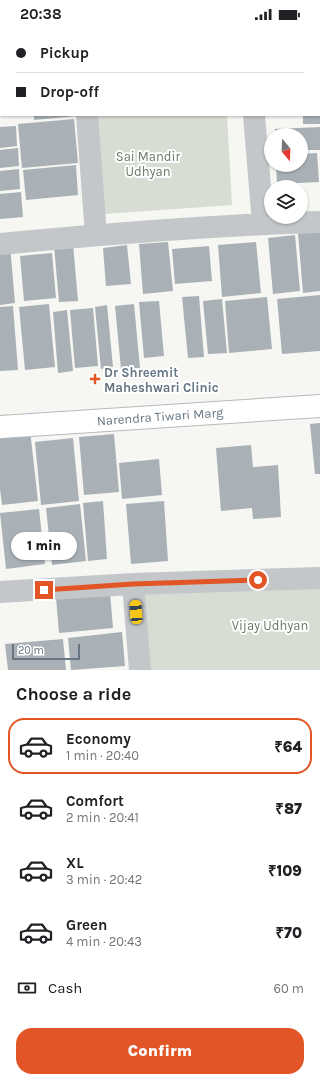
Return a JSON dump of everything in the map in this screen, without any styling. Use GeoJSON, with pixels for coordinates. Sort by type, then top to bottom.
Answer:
{"type":"FeatureCollection","features":[{"type":"Feature","properties":{"kind":"street"},"geometry":{"type":"LineString","coordinates":[[87,116],[96,235]]}},
{"type":"Feature","properties":{"kind":"street"},"geometry":{"type":"LineString","coordinates":[[254,116],[263,223]]}},
{"type":"Feature","properties":{"kind":"street"},"geometry":{"type":"LineString","coordinates":[[0,244],[96,235],[263,223],[320,222]]}},
{"type":"Feature","properties":{"kind":"street","name":"Narendra Tiwari Marg"},"geometry":{"type":"LineString","coordinates":[[0,427],[320,406]]}},
{"type":"Feature","properties":{"kind":"street"},"geometry":{"type":"LineString","coordinates":[[0,592],[133,584],[320,578]]}},
{"type":"Feature","properties":{"kind":"street"},"geometry":{"type":"LineString","coordinates":[[133,584],[140,670]]}},
{"type":"Feature","properties":{"kind":"green space","name":"Sai Mandir Udhyan"},"geometry":{"type":"Polygon","coordinates":[[[95,116],[227,116],[232,205],[104,214],[95,116]]]}},
{"type":"Feature","properties":{"kind":"green space","name":"Vijay Udhyan"},"geometry":{"type":"Polygon","coordinates":[[[320,579],[320,670],[139,670],[133,584],[320,579]]]}},
{"type":"Feature","properties":{"kind":"building"},"geometry":{"type":"Polygon","coordinates":[[[34,116],[77,116],[34,120],[34,116]]]}},
{"type":"Feature","properties":{"kind":"building"},"geometry":{"type":"Polygon","coordinates":[[[303,116],[320,116],[320,124],[303,124],[303,116]]]}},
{"type":"Feature","properties":{"kind":"building"},"geometry":{"type":"Polygon","coordinates":[[[74,119],[78,163],[22,168],[18,124],[74,119]]]}},
{"type":"Feature","properties":{"kind":"building"},"geometry":{"type":"Polygon","coordinates":[[[16,126],[17,146],[0,148],[0,127],[16,126]]]}},
{"type":"Feature","properties":{"kind":"building"},"geometry":{"type":"Polygon","coordinates":[[[320,127],[320,150],[308,150],[308,128],[298,128],[320,127]]]}},
{"type":"Feature","properties":{"kind":"building"},"geometry":{"type":"Polygon","coordinates":[[[18,148],[19,166],[0,168],[0,150],[18,148]]]}},
{"type":"Feature","properties":{"kind":"building"},"geometry":{"type":"Polygon","coordinates":[[[317,153],[319,182],[308,183],[308,180],[277,180],[276,172],[308,172],[308,154],[317,153]]]}},
{"type":"Feature","properties":{"kind":"building"},"geometry":{"type":"Polygon","coordinates":[[[76,165],[78,195],[26,200],[23,170],[76,165]]]}},
{"type":"Feature","properties":{"kind":"building"},"geometry":{"type":"Polygon","coordinates":[[[19,169],[20,189],[0,191],[0,171],[19,169]]]}},
{"type":"Feature","properties":{"kind":"building"},"geometry":{"type":"Polygon","coordinates":[[[21,192],[23,217],[0,219],[0,194],[21,192]]]}},
{"type":"Feature","properties":{"kind":"building"},"geometry":{"type":"Polygon","coordinates":[[[320,231],[320,291],[303,293],[298,233],[320,231]]]}},
{"type":"Feature","properties":{"kind":"building"},"geometry":{"type":"Polygon","coordinates":[[[295,235],[300,291],[273,294],[268,238],[295,235]]]}},
{"type":"Feature","properties":{"kind":"building"},"geometry":{"type":"Polygon","coordinates":[[[168,242],[173,291],[143,294],[139,244],[168,242]]]}},
{"type":"Feature","properties":{"kind":"building"},"geometry":{"type":"Polygon","coordinates":[[[256,242],[261,293],[222,297],[218,245],[256,242]]]}},
{"type":"Feature","properties":{"kind":"building"},"geometry":{"type":"Polygon","coordinates":[[[73,244],[78,301],[59,302],[54,246],[73,244]]]}},
{"type":"Feature","properties":{"kind":"building"},"geometry":{"type":"Polygon","coordinates":[[[10,245],[15,303],[0,305],[0,246],[10,245]]]}},
{"type":"Feature","properties":{"kind":"building"},"geometry":{"type":"Polygon","coordinates":[[[127,245],[131,284],[106,286],[103,248],[127,245]]]}},
{"type":"Feature","properties":{"kind":"building"},"geometry":{"type":"Polygon","coordinates":[[[209,246],[212,281],[175,284],[172,249],[209,246]]]}},
{"type":"Feature","properties":{"kind":"building"},"geometry":{"type":"Polygon","coordinates":[[[52,253],[56,298],[24,301],[20,256],[52,253]]]}},
{"type":"Feature","properties":{"kind":"building"},"geometry":{"type":"Polygon","coordinates":[[[320,295],[320,351],[282,354],[277,299],[320,295]]]}},
{"type":"Feature","properties":{"kind":"building"},"geometry":{"type":"Polygon","coordinates":[[[199,296],[204,357],[188,358],[182,297],[199,296]]]}},
{"type":"Feature","properties":{"kind":"building"},"geometry":{"type":"Polygon","coordinates":[[[267,297],[272,349],[229,353],[225,301],[267,297]]]}},
{"type":"Feature","properties":{"kind":"building"},"geometry":{"type":"Polygon","coordinates":[[[222,299],[227,353],[208,354],[203,301],[222,299]]]}},
{"type":"Feature","properties":{"kind":"building"},"geometry":{"type":"Polygon","coordinates":[[[159,301],[164,356],[144,358],[139,302],[159,301]]]}},
{"type":"Feature","properties":{"kind":"building"},"geometry":{"type":"Polygon","coordinates":[[[49,304],[55,367],[25,370],[19,307],[49,304]]]}},
{"type":"Feature","properties":{"kind":"building"},"geometry":{"type":"Polygon","coordinates":[[[134,304],[140,368],[121,369],[115,306],[134,304]]]}},
{"type":"Feature","properties":{"kind":"building"},"geometry":{"type":"Polygon","coordinates":[[[107,305],[113,367],[101,369],[95,307],[107,305]]]}},
{"type":"Feature","properties":{"kind":"building"},"geometry":{"type":"Polygon","coordinates":[[[13,306],[18,370],[0,371],[0,307],[13,306]]]}},
{"type":"Feature","properties":{"kind":"building"},"geometry":{"type":"Polygon","coordinates":[[[93,308],[98,366],[75,368],[70,310],[93,308]]]}},
{"type":"Feature","properties":{"kind":"building"},"geometry":{"type":"Polygon","coordinates":[[[67,310],[73,371],[58,373],[53,312],[67,310]]]}},
{"type":"Feature","properties":{"kind":"building"},"geometry":{"type":"Polygon","coordinates":[[[320,423],[320,474],[315,474],[310,424],[320,423]]]}},
{"type":"Feature","properties":{"kind":"building"},"geometry":{"type":"Polygon","coordinates":[[[30,430],[38,501],[2,505],[0,489],[0,434],[30,430]]]}},
{"type":"Feature","properties":{"kind":"building"},"geometry":{"type":"Polygon","coordinates":[[[114,434],[119,492],[84,495],[79,437],[114,434]]]}},
{"type":"Feature","properties":{"kind":"building"},"geometry":{"type":"Polygon","coordinates":[[[73,438],[79,501],[41,505],[35,442],[73,438]]]}},
{"type":"Feature","properties":{"kind":"building"},"geometry":{"type":"Polygon","coordinates":[[[251,445],[253,467],[278,465],[281,517],[253,519],[252,508],[221,511],[216,448],[251,445]]]}},
{"type":"Feature","properties":{"kind":"building"},"geometry":{"type":"Polygon","coordinates":[[[159,459],[162,495],[122,499],[119,463],[159,459]]]}},
{"type":"Feature","properties":{"kind":"building"},"geometry":{"type":"Polygon","coordinates":[[[103,501],[107,559],[88,561],[83,503],[103,501]]]}},
{"type":"Feature","properties":{"kind":"building"},"geometry":{"type":"Polygon","coordinates":[[[164,501],[168,561],[131,564],[126,504],[164,501]]]}},
{"type":"Feature","properties":{"kind":"building"},"geometry":{"type":"Polygon","coordinates":[[[80,504],[86,561],[52,565],[46,508],[80,504]]]}},
{"type":"Feature","properties":{"kind":"building"},"geometry":{"type":"Polygon","coordinates":[[[39,509],[45,564],[6,569],[0,513],[39,509]]]}},
{"type":"Feature","properties":{"kind":"building"},"geometry":{"type":"Polygon","coordinates":[[[110,593],[113,628],[59,633],[56,598],[110,593]]]}},
{"type":"Feature","properties":{"kind":"building"},"geometry":{"type":"Polygon","coordinates":[[[122,632],[125,666],[71,670],[68,638],[122,632]]]}},
{"type":"Feature","properties":{"kind":"building"},"geometry":{"type":"Polygon","coordinates":[[[63,639],[66,670],[8,670],[5,644],[63,639]]]}},
{"type":"Feature","properties":{"kind":"place","name":"Dr Shreemit Maheshwari Clinic"},"geometry":{"type":"Point","coordinates":[95,379]}},
{"type":"Feature","properties":{"kind":"route"},"geometry":{"type":"LineString","coordinates":[[44,590],[133,584],[258,580]]}}]}
